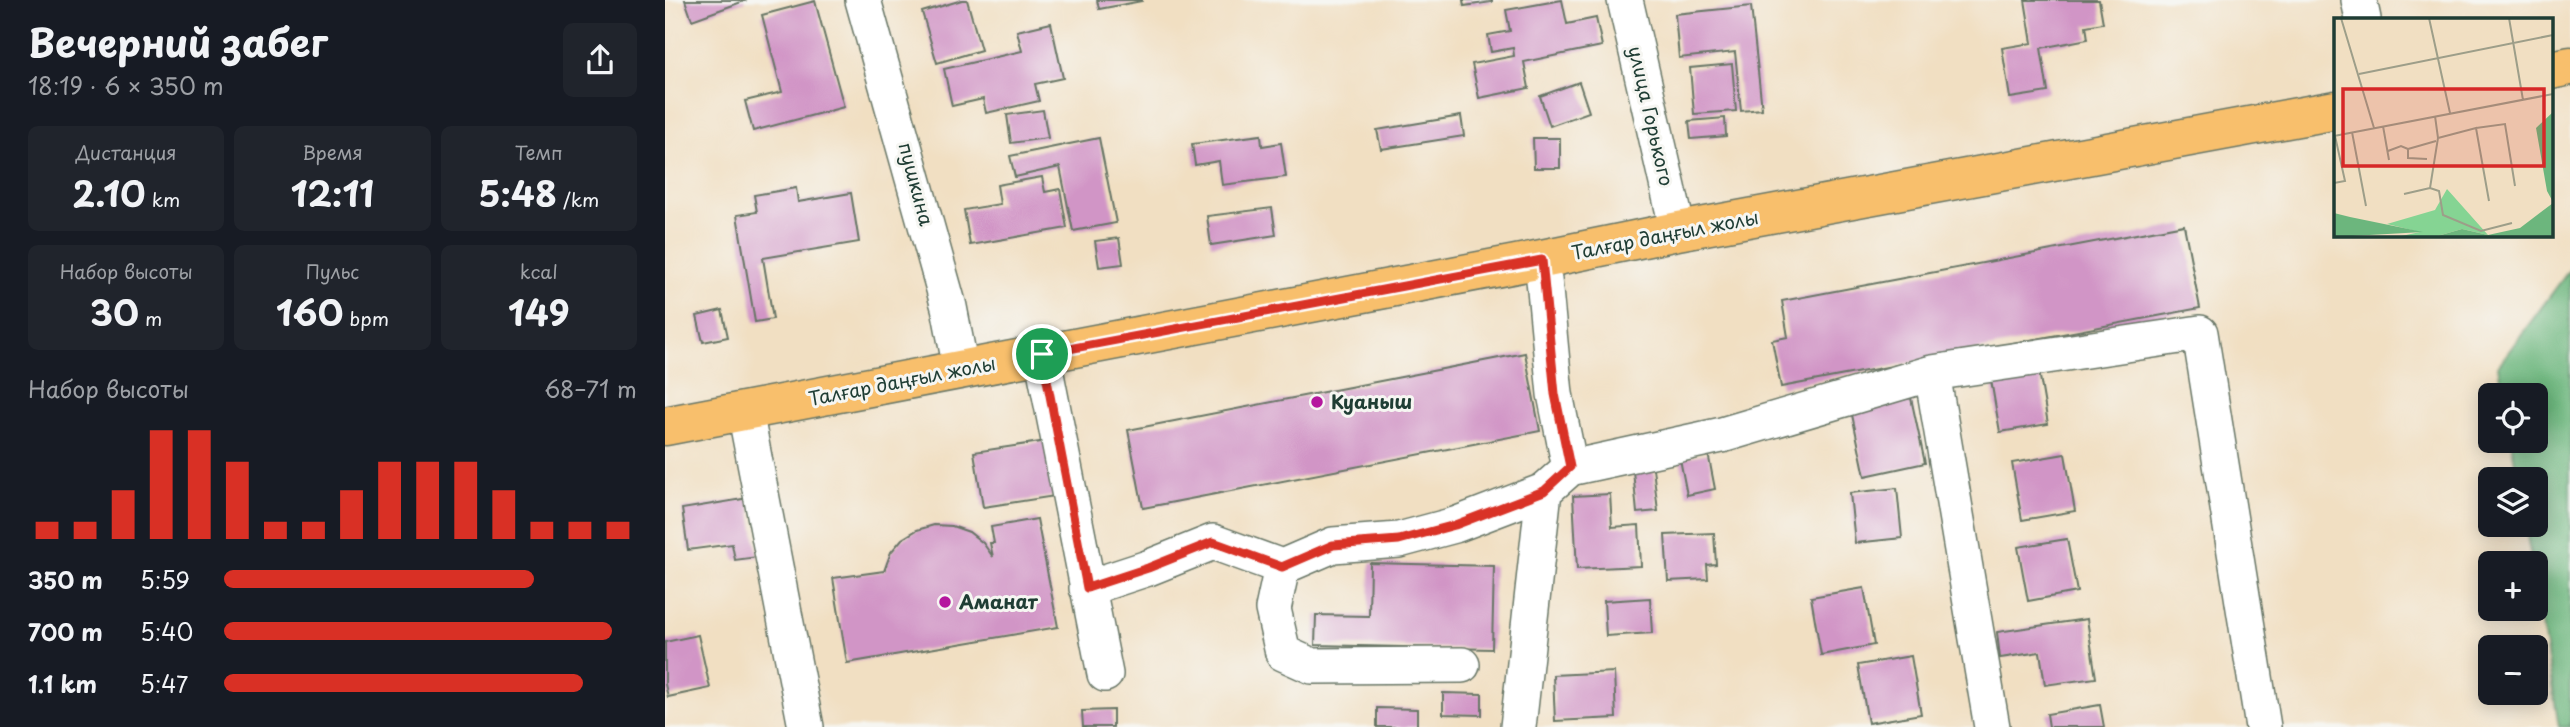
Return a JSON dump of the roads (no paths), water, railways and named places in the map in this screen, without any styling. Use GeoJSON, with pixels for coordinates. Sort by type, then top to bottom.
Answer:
{"type":"FeatureCollection","features":[{"type":"Feature","properties":{"kind":"main road","name":"Талғар даңғыл жолы"},"geometry":{"type":"LineString","coordinates":[[665,426],[1542,260],[1678,231],[2334,110]]}},
{"type":"Feature","properties":{"kind":"street","name":"пушкина"},"geometry":{"type":"LineString","coordinates":[[863,0],[949,307],[961,369]]}},
{"type":"Feature","properties":{"kind":"street","name":"улица Горького"},"geometry":{"type":"LineString","coordinates":[[1625,0],[1678,231]]}},
{"type":"Feature","properties":{"kind":"street"},"geometry":{"type":"LineString","coordinates":[[2359,0],[2363,18]]}},
{"type":"Feature","properties":{"kind":"street"},"geometry":{"type":"LineString","coordinates":[[1542,260],[1555,394],[1570,467]]}},
{"type":"Feature","properties":{"kind":"street"},"geometry":{"type":"LineString","coordinates":[[1087,588],[1148,568],[1213,542],[1282,567],[1333,545],[1399,540],[1455,525],[1544,491],[1570,467],[1722,435],[1932,373],[2200,333],[2263,727]]}},
{"type":"Feature","properties":{"kind":"street"},"geometry":{"type":"LineString","coordinates":[[1042,354],[1105,674]]}},
{"type":"Feature","properties":{"kind":"street"},"geometry":{"type":"LineString","coordinates":[[1932,373],[1992,727]]}},
{"type":"Feature","properties":{"kind":"street"},"geometry":{"type":"LineString","coordinates":[[745,411],[806,727]]}},
{"type":"Feature","properties":{"kind":"street"},"geometry":{"type":"LineString","coordinates":[[1518,727],[1544,491]]}},
{"type":"Feature","properties":{"kind":"street"},"geometry":{"type":"LineString","coordinates":[[1282,567],[1273,608],[1283,653],[1312,666],[1462,665]]}},
{"type":"Feature","properties":{"kind":"place","name":"Куаныш"},"geometry":{"type":"Point","coordinates":[1317,402]}},
{"type":"Feature","properties":{"kind":"place","name":"Аманат"},"geometry":{"type":"Point","coordinates":[945,602]}}]}
